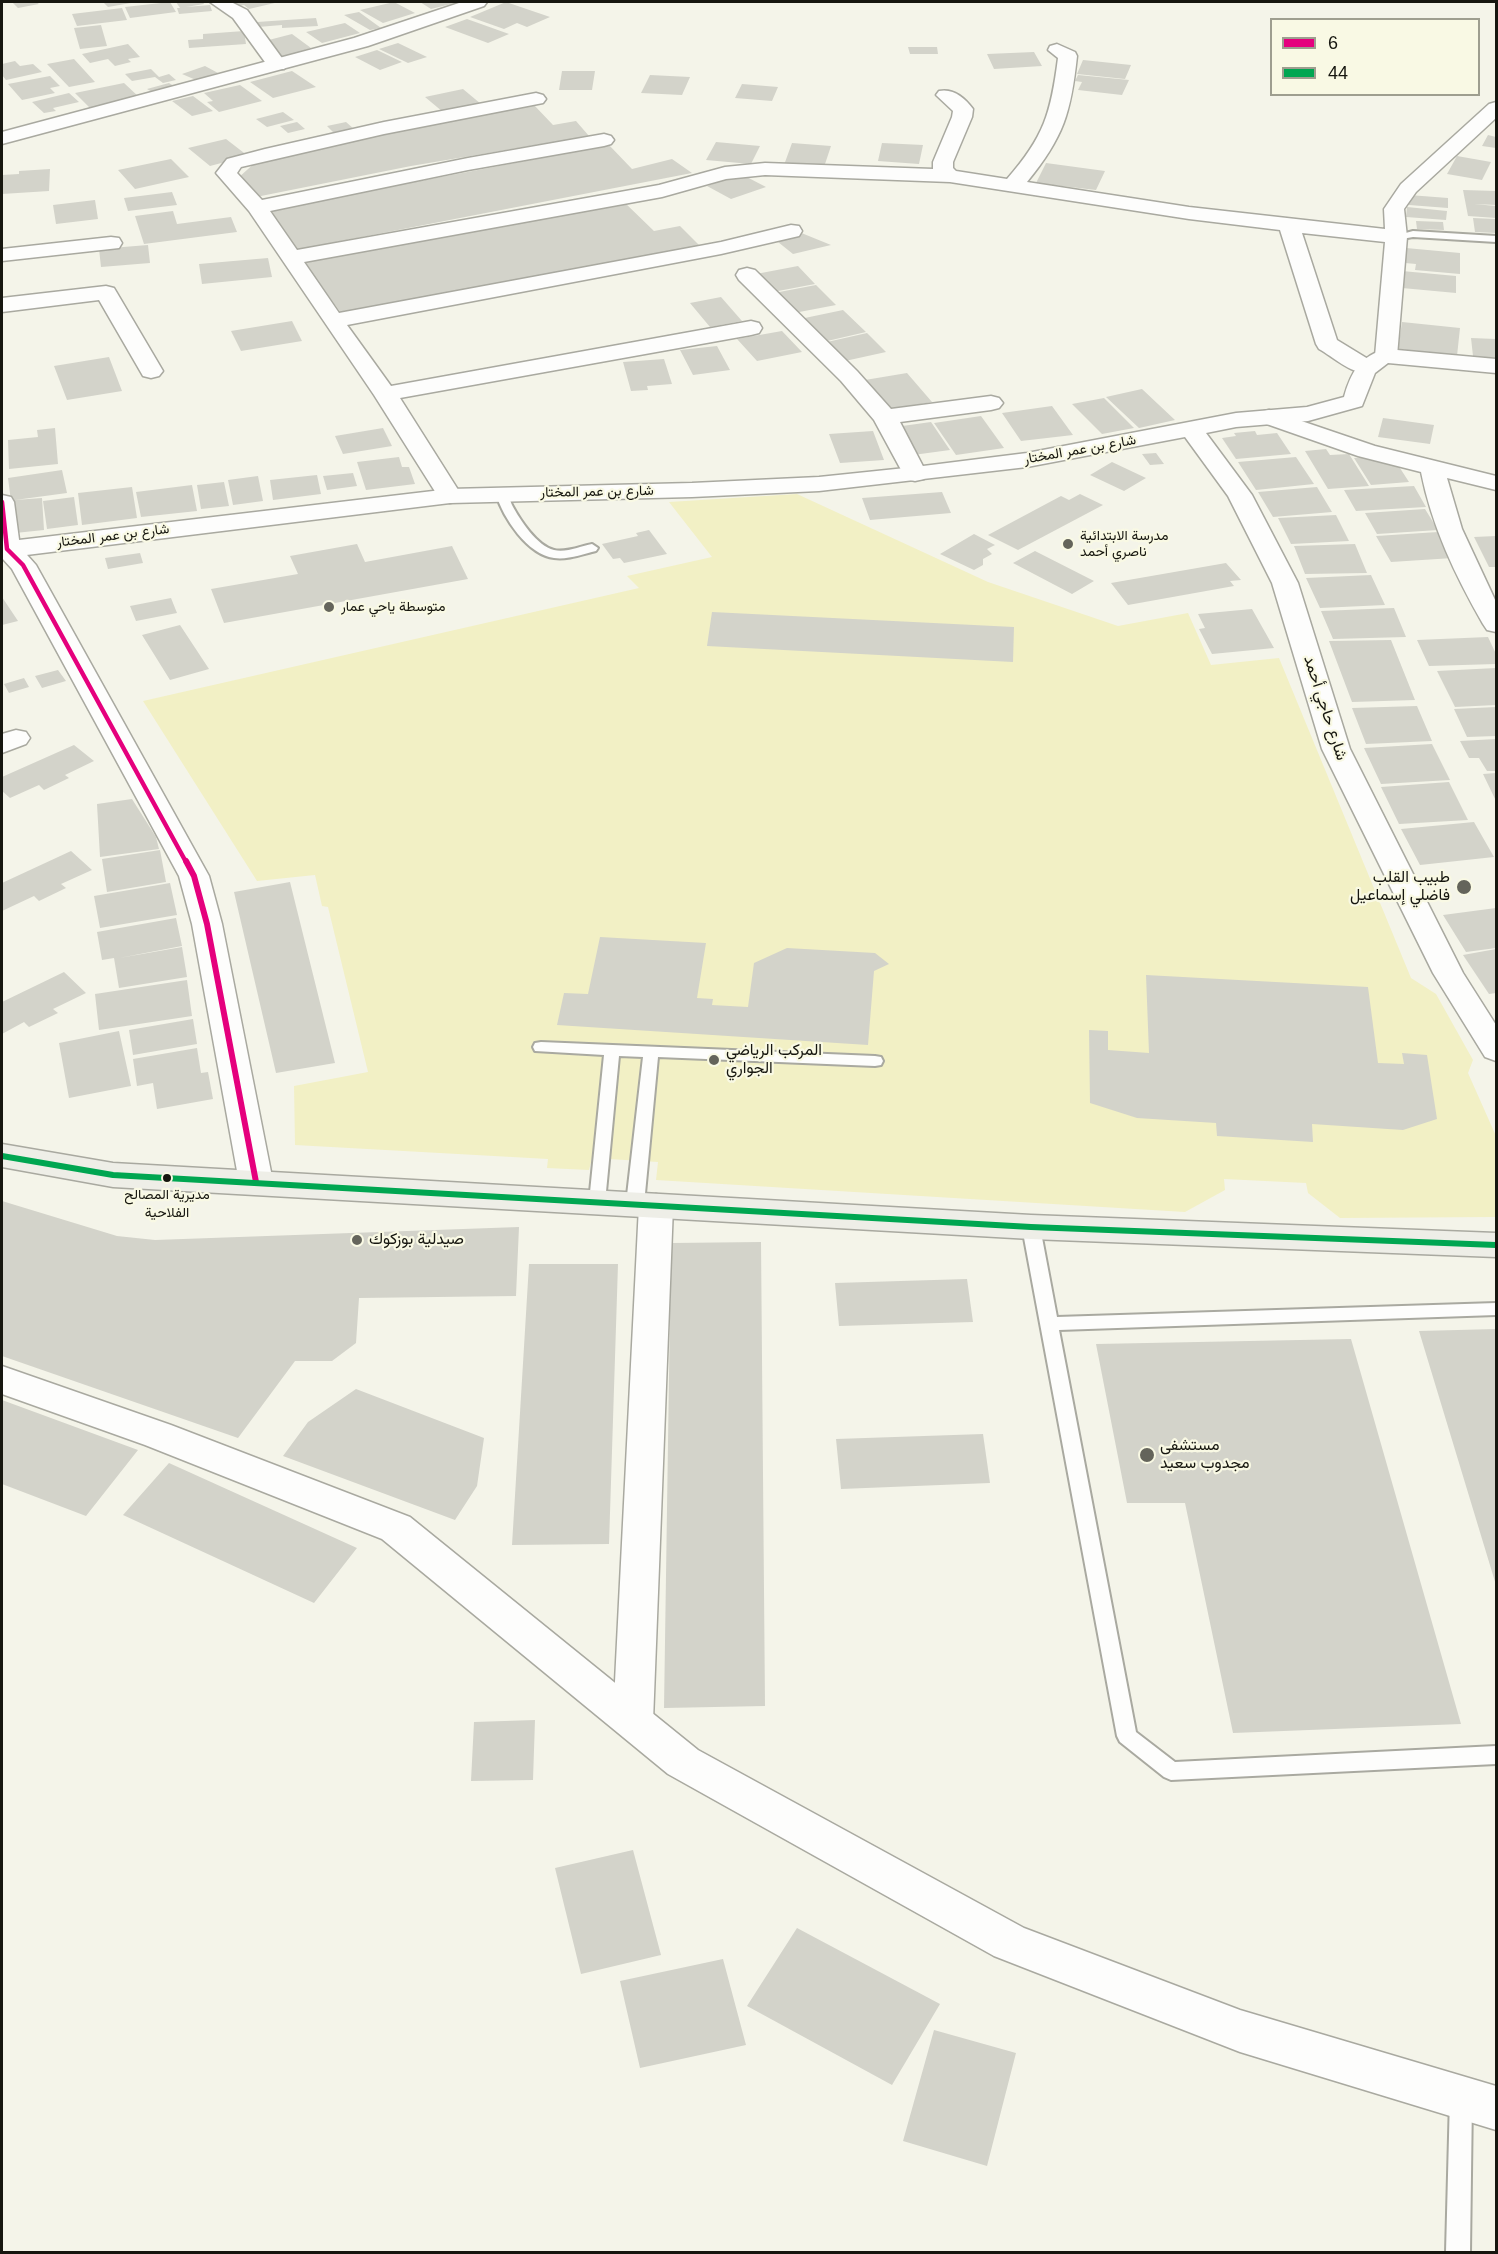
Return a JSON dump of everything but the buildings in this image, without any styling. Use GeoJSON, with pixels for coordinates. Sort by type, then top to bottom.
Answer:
{"type":"FeatureCollection","features":[{"type":"Feature","properties":{"kind":"main road"},"geometry":{"type":"LineString","coordinates":[[2,1156],[113,1175],[1031,1227],[1497,1245]]}},
{"type":"Feature","properties":{"kind":"street"},"geometry":{"type":"LineString","coordinates":[[219,2],[240,14],[277,65]]}},
{"type":"Feature","properties":{"kind":"street"},"geometry":{"type":"LineString","coordinates":[[2,138],[361,42],[478,2]]}},
{"type":"Feature","properties":{"kind":"street"},"geometry":{"type":"LineString","coordinates":[[1013,185],[1034,162],[1055,126],[1068,56],[1058,50]]}},
{"type":"Feature","properties":{"kind":"street"},"geometry":{"type":"LineString","coordinates":[[946,95],[963,109],[962,117],[943,162],[943,169],[950,176]]}},
{"type":"Feature","properties":{"kind":"street"},"geometry":{"type":"LineString","coordinates":[[450,496],[385,394],[256,207],[226,173],[234,163],[325,139],[401,122],[536,99]]}},
{"type":"Feature","properties":{"kind":"street"},"geometry":{"type":"LineString","coordinates":[[1386,356],[1396,237],[1395,209],[1408,188],[1497,108]]}},
{"type":"Feature","properties":{"kind":"street"},"geometry":{"type":"LineString","coordinates":[[256,207],[468,164],[604,140]]}},
{"type":"Feature","properties":{"kind":"street"},"geometry":{"type":"LineString","coordinates":[[290,258],[662,191],[725,173],[765,168],[950,176],[1189,213],[1396,237]]}},
{"type":"Feature","properties":{"kind":"street"},"geometry":{"type":"LineString","coordinates":[[1290,224],[1327,344],[1365,367],[1379,357],[1386,356],[1497,366]]}},
{"type":"Feature","properties":{"kind":"street"},"geometry":{"type":"LineString","coordinates":[[333,321],[721,248],[791,231]]}},
{"type":"Feature","properties":{"kind":"street"},"geometry":{"type":"LineString","coordinates":[[2,255],[111,243]]}},
{"type":"Feature","properties":{"kind":"street"},"geometry":{"type":"LineString","coordinates":[[747,275],[849,376],[885,417],[915,474]]}},
{"type":"Feature","properties":{"kind":"street"},"geometry":{"type":"LineString","coordinates":[[2,305],[106,293],[151,371]]}},
{"type":"Feature","properties":{"kind":"street"},"geometry":{"type":"LineString","coordinates":[[385,394],[751,328]]}},
{"type":"Feature","properties":{"kind":"street","name":"شارع بن عمر المختار"},"geometry":{"type":"LineString","coordinates":[[4,550],[450,496],[807,484],[1027,460],[1236,420],[1308,414],[1353,401],[1365,367]]}},
{"type":"Feature","properties":{"kind":"street"},"geometry":{"type":"LineString","coordinates":[[885,417],[991,403]]}},
{"type":"Feature","properties":{"kind":"street"},"geometry":{"type":"LineString","coordinates":[[1269,417],[1367,451],[1497,483]]}},
{"type":"Feature","properties":{"kind":"street","name":"شارع حاجي أحمد"},"geometry":{"type":"LineString","coordinates":[[1191,429],[1240,495],[1285,583],[1336,749],[1449,973],[1497,1050]]}},
{"type":"Feature","properties":{"kind":"street"},"geometry":{"type":"LineString","coordinates":[[1432,467],[1437,494],[1452,541],[1468,577],[1497,624]]}},
{"type":"Feature","properties":{"kind":"street"},"geometry":{"type":"LineString","coordinates":[[2,502],[4,550],[24,566],[194,876],[207,924],[256,1182]]}},
{"type":"Feature","properties":{"kind":"street"},"geometry":{"type":"LineString","coordinates":[[633,1721],[645,1205]]}},
{"type":"Feature","properties":{"kind":"street"},"geometry":{"type":"LineString","coordinates":[[2,1380],[165,1438],[396,1528],[683,1762],[1009,1942],[1240,2031],[1479,2103]]}},
{"type":"Feature","properties":{"kind":"lane"},"geometry":{"type":"LineString","coordinates":[[1396,237],[1413,234],[1497,239]]}},
{"type":"Feature","properties":{"kind":"lane"},"geometry":{"type":"LineString","coordinates":[[502,494],[507,511],[544,551],[554,555],[592,548]]}},
{"type":"Feature","properties":{"kind":"lane"},"geometry":{"type":"LineString","coordinates":[[541,1047],[875,1061]]}},
{"type":"Feature","properties":{"kind":"lane"},"geometry":{"type":"LineString","coordinates":[[597,1202],[612,1050]]}},
{"type":"Feature","properties":{"kind":"lane"},"geometry":{"type":"LineString","coordinates":[[645,1205],[651,1052]]}},
{"type":"Feature","properties":{"kind":"lane"},"geometry":{"type":"LineString","coordinates":[[1031,1227],[1126,1736],[1171,1771],[1497,1755]]}},
{"type":"Feature","properties":{"kind":"lane"},"geometry":{"type":"LineString","coordinates":[[1048,1324],[1497,1309]]}},
{"type":"Feature","properties":{"kind":"lane"},"geometry":{"type":"LineString","coordinates":[[1458,2253],[1479,2103]]}},
{"type":"Feature","properties":{"kind":"shaded area"},"geometry":{"type":"Polygon","coordinates":[[[797,494],[988,582],[1118,626],[1188,613],[1211,665],[1279,658],[1411,978],[1436,994],[1473,1060],[1468,1073],[1496,1136],[1496,1217],[1340,1218],[1308,1193],[1306,1183],[1224,1179],[1225,1190],[1185,1212],[656,1180],[658,1162],[592,1158],[589,1170],[547,1168],[548,1159],[295,1145],[294,1086],[368,1072],[328,907],[322,906],[315,875],[257,881],[143,701],[639,588],[627,576],[712,557],[669,502],[797,494]]]}},
{"type":"Feature","properties":{"kind":"transit line","name":"6"},"geometry":{"type":"LineString","coordinates":[[2,502],[7,549],[23,565],[194,876],[207,924],[256,1182]]}},
{"type":"Feature","properties":{"kind":"transit line","name":"44"},"geometry":{"type":"LineString","coordinates":[[2,1156],[113,1175],[1031,1227],[1496,1245]]}},
{"type":"Feature","properties":{"kind":"place","name":"مدرسة الابتدائية ناصري أحمد"},"geometry":{"type":"Point","coordinates":[1068,544]}},
{"type":"Feature","properties":{"kind":"place","name":"متوسطة ياحي عمار"},"geometry":{"type":"Point","coordinates":[329,607]}},
{"type":"Feature","properties":{"kind":"place","name":"طبيب القلب فاضلي إسماعيل"},"geometry":{"type":"Point","coordinates":[1464,887]}},
{"type":"Feature","properties":{"kind":"place","name":"المركب الرياضي الجواري"},"geometry":{"type":"Point","coordinates":[714,1060]}},
{"type":"Feature","properties":{"kind":"place","name":"مديرية المصالح الفلاحية"},"geometry":{"type":"Point","coordinates":[167,1178]}},
{"type":"Feature","properties":{"kind":"place","name":"صيدلية بوزكوك"},"geometry":{"type":"Point","coordinates":[357,1240]}},
{"type":"Feature","properties":{"kind":"place","name":"مستشفى مجدوب سعيد"},"geometry":{"type":"Point","coordinates":[1147,1455]}}]}
